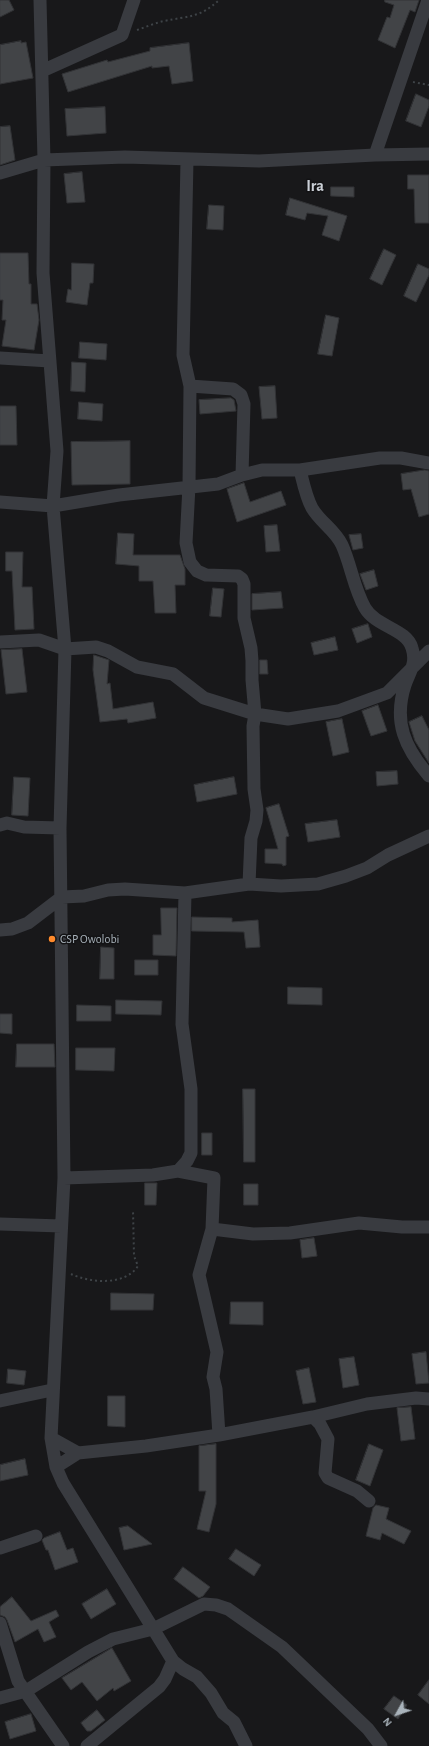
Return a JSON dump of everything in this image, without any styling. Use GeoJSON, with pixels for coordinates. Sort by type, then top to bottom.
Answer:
{"type":"FeatureCollection","features":[{"type":"Feature","properties":{"kind":"street"},"geometry":{"type":"LineString","coordinates":[[40,0],[44,160],[43,273],[57,451],[53,506],[65,649],[60,828],[62,897],[64,1178],[60,1226],[51,1438],[56,1467],[63,1483],[153,1629],[173,1660],[183,1669],[197,1677],[211,1693],[224,1712],[234,1722],[246,1746]]}},
{"type":"Feature","properties":{"kind":"street"},"geometry":{"type":"LineString","coordinates":[[42,71],[122,35],[134,0]]}},
{"type":"Feature","properties":{"kind":"street"},"geometry":{"type":"LineString","coordinates":[[375,155],[428,0]]}},
{"type":"Feature","properties":{"kind":"street"},"geometry":{"type":"LineString","coordinates":[[0,173],[44,160],[126,157],[259,161],[375,155],[429,154]]}},
{"type":"Feature","properties":{"kind":"street"},"geometry":{"type":"LineString","coordinates":[[187,160],[183,355],[190,386],[189,486],[186,543],[190,562],[197,570],[206,575],[238,576],[242,579],[244,584],[244,618],[251,648],[255,714],[253,726],[254,789],[257,810],[256,821],[250,838],[249,884]]}},
{"type":"Feature","properties":{"kind":"street"},"geometry":{"type":"LineString","coordinates":[[0,358],[50,361]]}},
{"type":"Feature","properties":{"kind":"street"},"geometry":{"type":"LineString","coordinates":[[190,386],[233,389],[241,395],[244,404],[242,475]]}},
{"type":"Feature","properties":{"kind":"street"},"geometry":{"type":"LineString","coordinates":[[0,502],[53,506],[189,486],[218,484],[242,475],[262,470],[300,470],[380,458],[402,458],[429,463]]}},
{"type":"Feature","properties":{"kind":"street"},"geometry":{"type":"LineString","coordinates":[[300,470],[311,507],[322,522],[333,531],[342,544],[365,607],[372,617],[380,623],[403,635],[409,641],[412,648],[414,664],[400,707],[401,732],[415,760],[429,776]]}},
{"type":"Feature","properties":{"kind":"street"},"geometry":{"type":"LineString","coordinates":[[0,642],[39,640],[65,649],[96,647],[108,650],[137,667],[173,674],[204,698],[255,714],[288,719],[338,711],[387,693],[414,664],[429,651]]}},
{"type":"Feature","properties":{"kind":"street"},"geometry":{"type":"LineString","coordinates":[[0,825],[7,823],[24,827],[60,828]]}},
{"type":"Feature","properties":{"kind":"street"},"geometry":{"type":"LineString","coordinates":[[0,930],[12,929],[28,923],[62,897],[84,896],[108,890],[125,889],[185,893],[249,884],[280,886],[325,882],[367,868],[388,855],[429,836]]}},
{"type":"Feature","properties":{"kind":"street"},"geometry":{"type":"LineString","coordinates":[[178,1171],[187,1161],[191,1153],[191,1090],[182,1024],[185,893]]}},
{"type":"Feature","properties":{"kind":"street"},"geometry":{"type":"LineString","coordinates":[[64,1178],[153,1175],[178,1171],[214,1178],[212,1229],[199,1275],[217,1352],[213,1377],[216,1389],[219,1435]]}},
{"type":"Feature","properties":{"kind":"street"},"geometry":{"type":"LineString","coordinates":[[212,1229],[253,1234],[290,1233],[359,1223],[402,1227],[429,1227]]}},
{"type":"Feature","properties":{"kind":"street"},"geometry":{"type":"LineString","coordinates":[[0,1224],[60,1226]]}},
{"type":"Feature","properties":{"kind":"street"},"geometry":{"type":"LineString","coordinates":[[0,1401],[52,1390]]}},
{"type":"Feature","properties":{"kind":"street"},"geometry":{"type":"LineString","coordinates":[[56,1467],[78,1453],[146,1446],[219,1435],[313,1417],[367,1404],[416,1398],[429,1399]]}},
{"type":"Feature","properties":{"kind":"street"},"geometry":{"type":"LineString","coordinates":[[313,1417],[320,1424],[328,1439],[325,1472],[328,1478],[357,1491],[368,1501]]}},
{"type":"Feature","properties":{"kind":"street"},"geometry":{"type":"LineString","coordinates":[[51,1438],[78,1453]]}},
{"type":"Feature","properties":{"kind":"street"},"geometry":{"type":"LineString","coordinates":[[0,1548],[36,1536]]}},
{"type":"Feature","properties":{"kind":"street"},"geometry":{"type":"LineString","coordinates":[[0,1698],[26,1691],[88,1652],[113,1639],[153,1629],[204,1604],[216,1605],[228,1609],[282,1647],[368,1729],[381,1746]]}},
{"type":"Feature","properties":{"kind":"street"},"geometry":{"type":"LineString","coordinates":[[0,1623],[15,1674],[63,1746]]}},
{"type":"Feature","properties":{"kind":"street"},"geometry":{"type":"LineString","coordinates":[[87,1746],[159,1687],[165,1679],[173,1660]]}},
{"type":"Feature","properties":{"kind":"path"},"geometry":{"type":"LineString","coordinates":[[122,35],[163,21],[186,18],[207,11],[219,0]]}},
{"type":"Feature","properties":{"kind":"path"},"geometry":{"type":"LineString","coordinates":[[400,80],[429,85]]}},
{"type":"Feature","properties":{"kind":"path"},"geometry":{"type":"LineString","coordinates":[[59,1268],[91,1281],[120,1280],[134,1272],[138,1266],[134,1256],[133,1210]]}},
{"type":"Feature","properties":{"kind":"building"},"geometry":{"type":"Polygon","coordinates":[[[0,0],[9,0],[14,10],[0,17],[0,0]]]}},
{"type":"Feature","properties":{"kind":"building"},"geometry":{"type":"Polygon","coordinates":[[[385,0],[419,0],[415,12],[410,10],[395,48],[378,40],[387,17],[390,18],[394,5],[385,2],[385,0]]]}},
{"type":"Feature","properties":{"kind":"building"},"geometry":{"type":"Polygon","coordinates":[[[21,41],[21,43],[26,42],[33,78],[0,84],[0,45],[21,41]]]}},
{"type":"Feature","properties":{"kind":"building"},"geometry":{"type":"Polygon","coordinates":[[[189,43],[193,81],[172,84],[169,66],[152,68],[152,66],[68,92],[62,74],[107,60],[108,62],[150,51],[150,48],[189,43]]]}},
{"type":"Feature","properties":{"kind":"building"},"geometry":{"type":"Polygon","coordinates":[[[416,94],[429,100],[429,106],[421,127],[406,121],[416,94]]]}},
{"type":"Feature","properties":{"kind":"building"},"geometry":{"type":"Polygon","coordinates":[[[105,107],[106,133],[67,136],[65,109],[105,107]]]}},
{"type":"Feature","properties":{"kind":"building"},"geometry":{"type":"Polygon","coordinates":[[[10,126],[15,160],[0,165],[0,127],[10,126]]]}},
{"type":"Feature","properties":{"kind":"building"},"geometry":{"type":"Polygon","coordinates":[[[82,172],[85,202],[67,203],[64,174],[82,172]]]}},
{"type":"Feature","properties":{"kind":"building"},"geometry":{"type":"Polygon","coordinates":[[[408,175],[429,175],[429,223],[415,223],[414,189],[408,189],[408,175]]]}},
{"type":"Feature","properties":{"kind":"building"},"geometry":{"type":"Polygon","coordinates":[[[331,187],[354,187],[354,197],[331,196],[331,187]]]}},
{"type":"Feature","properties":{"kind":"building"},"geometry":{"type":"Polygon","coordinates":[[[290,198],[347,216],[339,241],[322,235],[328,216],[307,213],[305,220],[286,215],[290,198]]]}},
{"type":"Feature","properties":{"kind":"building"},"geometry":{"type":"Polygon","coordinates":[[[209,205],[224,206],[223,230],[207,229],[209,205]]]}},
{"type":"Feature","properties":{"kind":"building"},"geometry":{"type":"Polygon","coordinates":[[[384,249],[396,255],[382,285],[370,279],[384,249]]]}},
{"type":"Feature","properties":{"kind":"building"},"geometry":{"type":"Polygon","coordinates":[[[0,253],[28,253],[31,304],[37,304],[39,320],[34,350],[2,346],[6,320],[2,320],[3,300],[0,300],[0,253]]]}},
{"type":"Feature","properties":{"kind":"building"},"geometry":{"type":"Polygon","coordinates":[[[72,263],[94,264],[93,283],[90,283],[87,305],[66,302],[68,289],[71,290],[72,263]]]}},
{"type":"Feature","properties":{"kind":"building"},"geometry":{"type":"Polygon","coordinates":[[[418,264],[429,269],[429,275],[416,302],[404,296],[418,264]]]}},
{"type":"Feature","properties":{"kind":"building"},"geometry":{"type":"Polygon","coordinates":[[[326,315],[339,318],[332,356],[318,354],[326,315]]]}},
{"type":"Feature","properties":{"kind":"building"},"geometry":{"type":"Polygon","coordinates":[[[80,342],[107,344],[106,360],[79,358],[80,342]]]}},
{"type":"Feature","properties":{"kind":"building"},"geometry":{"type":"Polygon","coordinates":[[[72,362],[86,363],[85,392],[71,391],[72,362]]]}},
{"type":"Feature","properties":{"kind":"building"},"geometry":{"type":"Polygon","coordinates":[[[275,386],[277,418],[262,419],[259,387],[275,386]]]}},
{"type":"Feature","properties":{"kind":"building"},"geometry":{"type":"Polygon","coordinates":[[[231,398],[234,400],[236,411],[200,414],[199,400],[231,398]]]}},
{"type":"Feature","properties":{"kind":"building"},"geometry":{"type":"Polygon","coordinates":[[[79,402],[103,404],[102,421],[78,419],[79,402]]]}},
{"type":"Feature","properties":{"kind":"building"},"geometry":{"type":"Polygon","coordinates":[[[0,406],[16,406],[17,445],[0,445],[0,406]]]}},
{"type":"Feature","properties":{"kind":"building"},"geometry":{"type":"Polygon","coordinates":[[[130,441],[130,484],[72,485],[71,442],[130,441]]]}},
{"type":"Feature","properties":{"kind":"building"},"geometry":{"type":"Polygon","coordinates":[[[425,470],[429,471],[429,514],[419,517],[411,489],[403,490],[401,474],[425,470]]]}},
{"type":"Feature","properties":{"kind":"building"},"geometry":{"type":"Polygon","coordinates":[[[244,483],[250,502],[281,491],[286,505],[237,522],[227,489],[244,483]]]}},
{"type":"Feature","properties":{"kind":"building"},"geometry":{"type":"Polygon","coordinates":[[[277,525],[280,551],[266,552],[264,526],[277,525]]]}},
{"type":"Feature","properties":{"kind":"building"},"geometry":{"type":"Polygon","coordinates":[[[118,533],[134,534],[133,555],[180,555],[185,569],[185,585],[175,585],[176,613],[155,613],[153,581],[139,581],[139,566],[116,564],[118,533]]]}},
{"type":"Feature","properties":{"kind":"building"},"geometry":{"type":"Polygon","coordinates":[[[361,534],[363,548],[353,550],[349,535],[361,534]]]}},
{"type":"Feature","properties":{"kind":"building"},"geometry":{"type":"Polygon","coordinates":[[[6,552],[23,552],[22,587],[32,587],[34,629],[15,630],[12,571],[6,571],[6,552]]]}},
{"type":"Feature","properties":{"kind":"building"},"geometry":{"type":"Polygon","coordinates":[[[374,570],[378,586],[366,590],[360,574],[374,570]]]}},
{"type":"Feature","properties":{"kind":"building"},"geometry":{"type":"Polygon","coordinates":[[[213,588],[224,589],[221,617],[210,616],[213,588]]]}},
{"type":"Feature","properties":{"kind":"building"},"geometry":{"type":"Polygon","coordinates":[[[281,592],[283,608],[252,610],[252,594],[281,592]]]}},
{"type":"Feature","properties":{"kind":"building"},"geometry":{"type":"Polygon","coordinates":[[[368,624],[372,637],[357,643],[352,629],[368,624]]]}},
{"type":"Feature","properties":{"kind":"building"},"geometry":{"type":"Polygon","coordinates":[[[335,637],[338,650],[314,655],[311,643],[335,637]]]}},
{"type":"Feature","properties":{"kind":"building"},"geometry":{"type":"Polygon","coordinates":[[[22,649],[27,692],[6,694],[1,650],[22,649]]]}},
{"type":"Feature","properties":{"kind":"building"},"geometry":{"type":"Polygon","coordinates":[[[94,655],[109,660],[107,684],[110,683],[113,709],[153,702],[156,718],[128,723],[127,719],[100,722],[93,670],[94,655]]]}},
{"type":"Feature","properties":{"kind":"building"},"geometry":{"type":"Polygon","coordinates":[[[260,660],[267,660],[268,674],[260,674],[260,660]]]}},
{"type":"Feature","properties":{"kind":"building"},"geometry":{"type":"Polygon","coordinates":[[[378,705],[387,731],[371,736],[362,711],[378,705]]]}},
{"type":"Feature","properties":{"kind":"building"},"geometry":{"type":"Polygon","coordinates":[[[422,716],[429,730],[429,763],[415,741],[409,722],[422,716]]]}},
{"type":"Feature","properties":{"kind":"building"},"geometry":{"type":"Polygon","coordinates":[[[342,719],[349,752],[333,756],[326,722],[342,719]]]}},
{"type":"Feature","properties":{"kind":"building"},"geometry":{"type":"Polygon","coordinates":[[[397,771],[398,784],[377,786],[376,772],[397,771]]]}},
{"type":"Feature","properties":{"kind":"building"},"geometry":{"type":"Polygon","coordinates":[[[14,777],[30,778],[28,816],[12,815],[14,777]]]}},
{"type":"Feature","properties":{"kind":"building"},"geometry":{"type":"Polygon","coordinates":[[[234,777],[237,794],[197,802],[194,785],[234,777]]]}},
{"type":"Feature","properties":{"kind":"building"},"geometry":{"type":"Polygon","coordinates":[[[279,804],[289,836],[286,837],[286,865],[283,866],[282,864],[265,863],[265,849],[278,849],[266,808],[279,804]]]}},
{"type":"Feature","properties":{"kind":"building"},"geometry":{"type":"Polygon","coordinates":[[[337,820],[340,837],[308,842],[305,824],[337,820]]]}},
{"type":"Feature","properties":{"kind":"building"},"geometry":{"type":"Polygon","coordinates":[[[161,908],[177,908],[176,956],[153,955],[153,935],[161,935],[161,908]]]}},
{"type":"Feature","properties":{"kind":"building"},"geometry":{"type":"Polygon","coordinates":[[[192,917],[232,918],[232,922],[258,920],[260,947],[246,948],[244,932],[192,931],[192,917]]]}},
{"type":"Feature","properties":{"kind":"building"},"geometry":{"type":"Polygon","coordinates":[[[101,947],[114,948],[114,979],[100,979],[101,947]]]}},
{"type":"Feature","properties":{"kind":"building"},"geometry":{"type":"Polygon","coordinates":[[[135,960],[158,960],[158,975],[135,975],[135,960]]]}},
{"type":"Feature","properties":{"kind":"building"},"geometry":{"type":"Polygon","coordinates":[[[288,987],[322,988],[322,1005],[288,1004],[288,987]]]}},
{"type":"Feature","properties":{"kind":"building"},"geometry":{"type":"Polygon","coordinates":[[[116,1000],[162,1001],[161,1015],[116,1014],[116,1000]]]}},
{"type":"Feature","properties":{"kind":"building"},"geometry":{"type":"Polygon","coordinates":[[[77,1005],[111,1006],[111,1021],[77,1021],[77,1005]]]}},
{"type":"Feature","properties":{"kind":"building"},"geometry":{"type":"Polygon","coordinates":[[[0,1014],[12,1014],[12,1034],[0,1033],[0,1014]]]}},
{"type":"Feature","properties":{"kind":"building"},"geometry":{"type":"Polygon","coordinates":[[[17,1044],[54,1044],[55,1067],[16,1067],[17,1044]]]}},
{"type":"Feature","properties":{"kind":"building"},"geometry":{"type":"Polygon","coordinates":[[[76,1048],[115,1048],[114,1071],[76,1070],[76,1048]]]}},
{"type":"Feature","properties":{"kind":"building"},"geometry":{"type":"Polygon","coordinates":[[[243,1089],[255,1089],[255,1162],[244,1162],[243,1089]]]}},
{"type":"Feature","properties":{"kind":"building"},"geometry":{"type":"Polygon","coordinates":[[[202,1133],[212,1133],[212,1155],[202,1155],[202,1133]]]}},
{"type":"Feature","properties":{"kind":"building"},"geometry":{"type":"Polygon","coordinates":[[[145,1183],[157,1183],[156,1205],[145,1205],[145,1183]]]}},
{"type":"Feature","properties":{"kind":"building"},"geometry":{"type":"Polygon","coordinates":[[[244,1184],[258,1184],[258,1205],[244,1205],[244,1184]]]}},
{"type":"Feature","properties":{"kind":"building"},"geometry":{"type":"Polygon","coordinates":[[[314,1238],[317,1256],[302,1258],[300,1240],[314,1238]]]}},
{"type":"Feature","properties":{"kind":"building"},"geometry":{"type":"Polygon","coordinates":[[[111,1293],[154,1294],[153,1310],[111,1310],[111,1293]]]}},
{"type":"Feature","properties":{"kind":"building"},"geometry":{"type":"Polygon","coordinates":[[[231,1302],[263,1302],[263,1325],[230,1324],[231,1302]]]}},
{"type":"Feature","properties":{"kind":"building"},"geometry":{"type":"Polygon","coordinates":[[[426,1352],[429,1383],[416,1384],[412,1354],[426,1352]]]}},
{"type":"Feature","properties":{"kind":"building"},"geometry":{"type":"Polygon","coordinates":[[[354,1357],[359,1385],[343,1388],[339,1359],[354,1357]]]}},
{"type":"Feature","properties":{"kind":"building"},"geometry":{"type":"Polygon","coordinates":[[[309,1368],[316,1402],[303,1404],[296,1371],[309,1368]]]}},
{"type":"Feature","properties":{"kind":"building"},"geometry":{"type":"Polygon","coordinates":[[[8,1369],[26,1371],[24,1385],[7,1383],[8,1369]]]}},
{"type":"Feature","properties":{"kind":"building"},"geometry":{"type":"Polygon","coordinates":[[[108,1396],[125,1396],[125,1427],[108,1426],[108,1396]]]}},
{"type":"Feature","properties":{"kind":"building"},"geometry":{"type":"Polygon","coordinates":[[[411,1407],[415,1439],[401,1441],[397,1408],[411,1407]]]}},
{"type":"Feature","properties":{"kind":"building"},"geometry":{"type":"Polygon","coordinates":[[[216,1444],[216,1504],[209,1532],[197,1529],[206,1491],[199,1491],[199,1446],[216,1444]]]}},
{"type":"Feature","properties":{"kind":"building"},"geometry":{"type":"Polygon","coordinates":[[[369,1444],[383,1450],[370,1486],[356,1480],[369,1444]]]}},
{"type":"Feature","properties":{"kind":"building"},"geometry":{"type":"Polygon","coordinates":[[[25,1459],[28,1475],[0,1481],[0,1465],[25,1459]]]}},
{"type":"Feature","properties":{"kind":"building"},"geometry":{"type":"Polygon","coordinates":[[[376,1505],[389,1508],[386,1519],[411,1531],[404,1544],[382,1533],[380,1540],[366,1536],[373,1508],[376,1505]]]}},
{"type":"Feature","properties":{"kind":"building"},"geometry":{"type":"Polygon","coordinates":[[[128,1526],[152,1544],[124,1550],[119,1528],[128,1526]]]}},
{"type":"Feature","properties":{"kind":"building"},"geometry":{"type":"Polygon","coordinates":[[[60,1532],[67,1550],[73,1548],[78,1562],[55,1570],[48,1550],[46,1550],[42,1540],[60,1532]]]}},
{"type":"Feature","properties":{"kind":"building"},"geometry":{"type":"Polygon","coordinates":[[[236,1549],[261,1565],[254,1576],[229,1559],[236,1549]]]}},
{"type":"Feature","properties":{"kind":"building"},"geometry":{"type":"Polygon","coordinates":[[[183,1567],[210,1587],[203,1596],[199,1598],[174,1579],[183,1567]]]}},
{"type":"Feature","properties":{"kind":"building"},"geometry":{"type":"Polygon","coordinates":[[[107,1589],[116,1604],[91,1619],[82,1604],[107,1589]]]}},
{"type":"Feature","properties":{"kind":"building"},"geometry":{"type":"Polygon","coordinates":[[[12,1597],[31,1621],[56,1610],[59,1616],[49,1622],[56,1637],[44,1642],[38,1629],[15,1642],[7,1620],[5,1617],[0,1615],[0,1607],[12,1597]]]}},
{"type":"Feature","properties":{"kind":"building"},"geometry":{"type":"Polygon","coordinates":[[[112,1648],[131,1681],[114,1691],[113,1688],[97,1701],[82,1682],[71,1690],[62,1678],[112,1648]]]}},
{"type":"Feature","properties":{"kind":"building"},"geometry":{"type":"Polygon","coordinates":[[[429,1680],[429,1704],[418,1695],[429,1680]]]}},
{"type":"Feature","properties":{"kind":"building"},"geometry":{"type":"Polygon","coordinates":[[[394,1696],[407,1705],[398,1719],[384,1709],[394,1696]]]}},
{"type":"Feature","properties":{"kind":"building"},"geometry":{"type":"Polygon","coordinates":[[[97,1710],[105,1720],[91,1731],[87,1731],[81,1723],[97,1710]]]}},
{"type":"Feature","properties":{"kind":"building"},"geometry":{"type":"Polygon","coordinates":[[[31,1714],[36,1731],[10,1739],[5,1722],[31,1714]]]}},
{"type":"Feature","properties":{"kind":"place","name":"CSP Owolobi"},"geometry":{"type":"Point","coordinates":[52,939]}},
{"type":"Feature","properties":{"kind":"district","name":"Ira"},"geometry":{"type":"Point","coordinates":[315,186]}}]}
